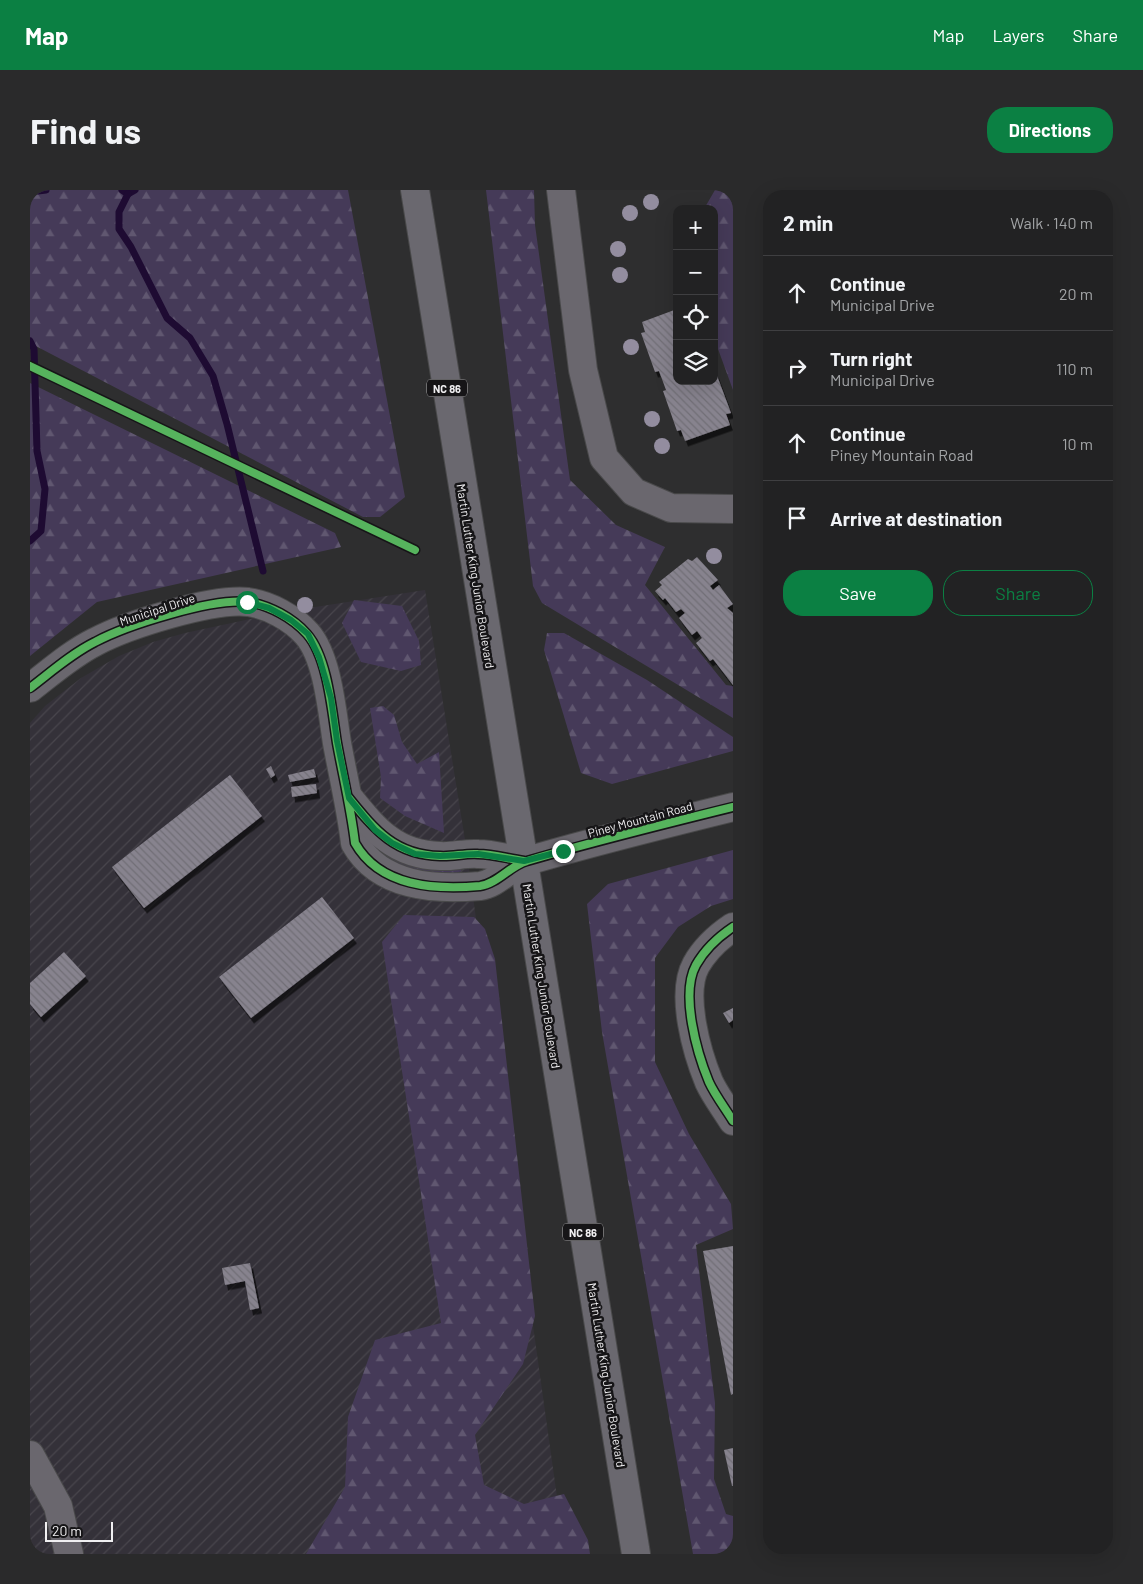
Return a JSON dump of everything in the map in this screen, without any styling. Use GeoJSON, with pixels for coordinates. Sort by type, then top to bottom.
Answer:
{"type":"FeatureCollection","features":[{"type":"Feature","properties":{"kind":"main road","name":"Martin Luther King Junior Boulevard"},"geometry":{"type":"LineString","coordinates":[[415,190],[477,586],[524,861],[636,1554]]}},
{"type":"Feature","properties":{"kind":"street"},"geometry":{"type":"LineString","coordinates":[[561,190],[583,370],[604,458],[634,492],[671,508],[733,509]]}},
{"type":"Feature","properties":{"kind":"street","name":"Municipal Drive"},"geometry":{"type":"LineString","coordinates":[[30,688],[96,641],[157,618],[202,606],[247,602],[269,608],[291,620],[308,634],[319,657],[331,698],[355,843],[363,857],[382,872],[410,883],[447,888],[484,885],[524,861]]}},
{"type":"Feature","properties":{"kind":"street","name":"Piney Mountain Road"},"geometry":{"type":"LineString","coordinates":[[524,861],[733,806]]}},
{"type":"Feature","properties":{"kind":"street"},"geometry":{"type":"LineString","coordinates":[[733,927],[714,941],[695,966],[689,1000],[696,1045],[710,1083],[733,1121]]}},
{"type":"Feature","properties":{"kind":"street"},"geometry":{"type":"LineString","coordinates":[[30,1454],[58,1506],[68,1554]]}},
{"type":"Feature","properties":{"kind":"shaded area"},"geometry":{"type":"Polygon","coordinates":[[[425,590],[465,840],[565,1554],[30,1554],[30,723],[45,706],[81,678],[119,656],[153,642],[185,633],[283,612],[425,590]]]}},
{"type":"Feature","properties":{"kind":"green space"},"geometry":{"type":"Polygon","coordinates":[[[30,190],[348,190],[405,497],[380,517],[363,517],[30,343],[30,190]]]}},
{"type":"Feature","properties":{"kind":"green space"},"geometry":{"type":"Polygon","coordinates":[[[486,190],[534,190],[535,225],[570,480],[616,525],[665,547],[645,585],[726,685],[733,686],[733,718],[542,603],[533,586],[486,190]]]}},
{"type":"Feature","properties":{"kind":"green space"},"geometry":{"type":"Polygon","coordinates":[[[715,190],[733,190],[733,390],[718,349],[718,205],[706,205],[715,190]]]}},
{"type":"Feature","properties":{"kind":"green space"},"geometry":{"type":"Polygon","coordinates":[[[30,383],[335,533],[341,547],[97,602],[30,656],[30,383]]]}},
{"type":"Feature","properties":{"kind":"green space"},"geometry":{"type":"Polygon","coordinates":[[[354,600],[402,606],[419,641],[421,665],[401,671],[361,662],[342,623],[354,600]]]}},
{"type":"Feature","properties":{"kind":"green space"},"geometry":{"type":"Polygon","coordinates":[[[547,633],[564,633],[647,680],[733,737],[733,751],[612,784],[581,773],[544,650],[547,633]]]}},
{"type":"Feature","properties":{"kind":"green space"},"geometry":{"type":"Polygon","coordinates":[[[383,706],[394,715],[402,742],[417,764],[439,752],[444,833],[405,816],[380,798],[381,777],[370,708],[383,706]]]}},
{"type":"Feature","properties":{"kind":"green space"},"geometry":{"type":"Polygon","coordinates":[[[364,837],[461,868],[461,871],[453,874],[431,873],[394,862],[377,852],[364,837]]]}},
{"type":"Feature","properties":{"kind":"green space"},"geometry":{"type":"Polygon","coordinates":[[[733,850],[733,899],[711,906],[678,927],[655,958],[655,1062],[689,1134],[731,1204],[733,1229],[696,1245],[715,1403],[714,1479],[726,1514],[733,1516],[733,1554],[693,1554],[602,1032],[587,904],[608,884],[733,850]]]}},
{"type":"Feature","properties":{"kind":"green space"},"geometry":{"type":"Polygon","coordinates":[[[404,915],[474,917],[485,929],[495,959],[535,1316],[523,1364],[475,1435],[484,1485],[524,1504],[564,1494],[588,1540],[590,1554],[306,1554],[345,1487],[348,1417],[375,1340],[441,1323],[382,942],[404,915]]]}},
{"type":"Feature","properties":{"kind":"building"},"geometry":{"type":"Polygon","coordinates":[[[673,310],[673,385],[718,385],[718,378],[731,413],[726,414],[730,425],[685,441],[681,430],[677,431],[663,391],[666,390],[659,371],[655,372],[641,333],[645,332],[642,322],[673,310]]]}},
{"type":"Feature","properties":{"kind":"building"},"geometry":{"type":"Polygon","coordinates":[[[697,557],[718,580],[710,586],[713,590],[719,585],[733,604],[727,608],[733,613],[733,685],[713,659],[710,661],[696,643],[702,638],[697,631],[692,635],[679,618],[685,613],[681,609],[676,612],[665,598],[663,600],[655,591],[662,585],[659,582],[688,559],[692,561],[697,557]]]}},
{"type":"Feature","properties":{"kind":"building"},"geometry":{"type":"Polygon","coordinates":[[[271,766],[275,775],[271,778],[266,769],[271,766]]]}},
{"type":"Feature","properties":{"kind":"building"},"geometry":{"type":"Polygon","coordinates":[[[314,769],[316,777],[290,782],[288,775],[314,769]]]}},
{"type":"Feature","properties":{"kind":"building"},"geometry":{"type":"Polygon","coordinates":[[[230,775],[262,816],[144,908],[112,867],[230,775]]]}},
{"type":"Feature","properties":{"kind":"building"},"geometry":{"type":"Polygon","coordinates":[[[316,784],[317,793],[292,797],[291,787],[316,784]]]}},
{"type":"Feature","properties":{"kind":"building"},"geometry":{"type":"Polygon","coordinates":[[[322,897],[354,938],[251,1018],[219,977],[322,897]]]}},
{"type":"Feature","properties":{"kind":"building"},"geometry":{"type":"Polygon","coordinates":[[[64,952],[86,976],[41,1017],[30,1004],[30,983],[64,952]]]}},
{"type":"Feature","properties":{"kind":"building"},"geometry":{"type":"Polygon","coordinates":[[[733,1008],[733,1020],[729,1023],[723,1013],[733,1008]]]}},
{"type":"Feature","properties":{"kind":"building"},"geometry":{"type":"Polygon","coordinates":[[[733,1246],[733,1394],[731,1395],[703,1251],[733,1246]]]}},
{"type":"Feature","properties":{"kind":"building"},"geometry":{"type":"Polygon","coordinates":[[[250,1263],[259,1308],[250,1310],[245,1281],[225,1285],[222,1268],[250,1263]]]}},
{"type":"Feature","properties":{"kind":"building"},"geometry":{"type":"Polygon","coordinates":[[[733,1448],[733,1486],[732,1486],[724,1450],[733,1448]]]}},
{"type":"Feature","properties":{"kind":"waterway"},"geometry":{"type":"LineString","coordinates":[[30,192],[46,190]]}},
{"type":"Feature","properties":{"kind":"waterway"},"geometry":{"type":"LineString","coordinates":[[122,190],[128,194],[135,190]]}},
{"type":"Feature","properties":{"kind":"waterway"},"geometry":{"type":"LineString","coordinates":[[128,194],[119,212],[119,229],[131,247],[167,318],[190,338],[213,376],[227,424],[263,571]]}},
{"type":"Feature","properties":{"kind":"waterway"},"geometry":{"type":"LineString","coordinates":[[30,341],[34,349],[37,451],[45,489],[41,531],[30,541]]}},
{"type":"Feature","properties":{"kind":"cycle path"},"geometry":{"type":"LineString","coordinates":[[30,366],[415,550]]}},
{"type":"Feature","properties":{"kind":"cycle path"},"geometry":{"type":"LineString","coordinates":[[30,688],[69,658],[95,642],[127,628],[170,614],[192,608],[232,602],[248,602],[280,613],[307,634],[320,657],[331,701],[355,843],[366,858],[379,869],[394,877],[427,886],[463,887],[486,885],[515,866],[527,861],[733,807]]}},
{"type":"Feature","properties":{"kind":"cycle path"},"geometry":{"type":"LineString","coordinates":[[349,798],[387,839],[410,851],[424,855],[440,856],[484,854],[524,861]]}},
{"type":"Feature","properties":{"kind":"cycle path"},"geometry":{"type":"LineString","coordinates":[[733,927],[703,954],[691,977],[690,991],[692,1024],[704,1070],[714,1092],[733,1121]]}},
{"type":"Feature","properties":{"kind":"route"},"geometry":{"type":"LineString","coordinates":[[247,602],[269,608],[291,620],[308,634],[319,657],[331,698],[337,741],[349,798],[375,830],[392,843],[415,854],[440,856],[478,854],[524,861],[563,851]]}}]}
